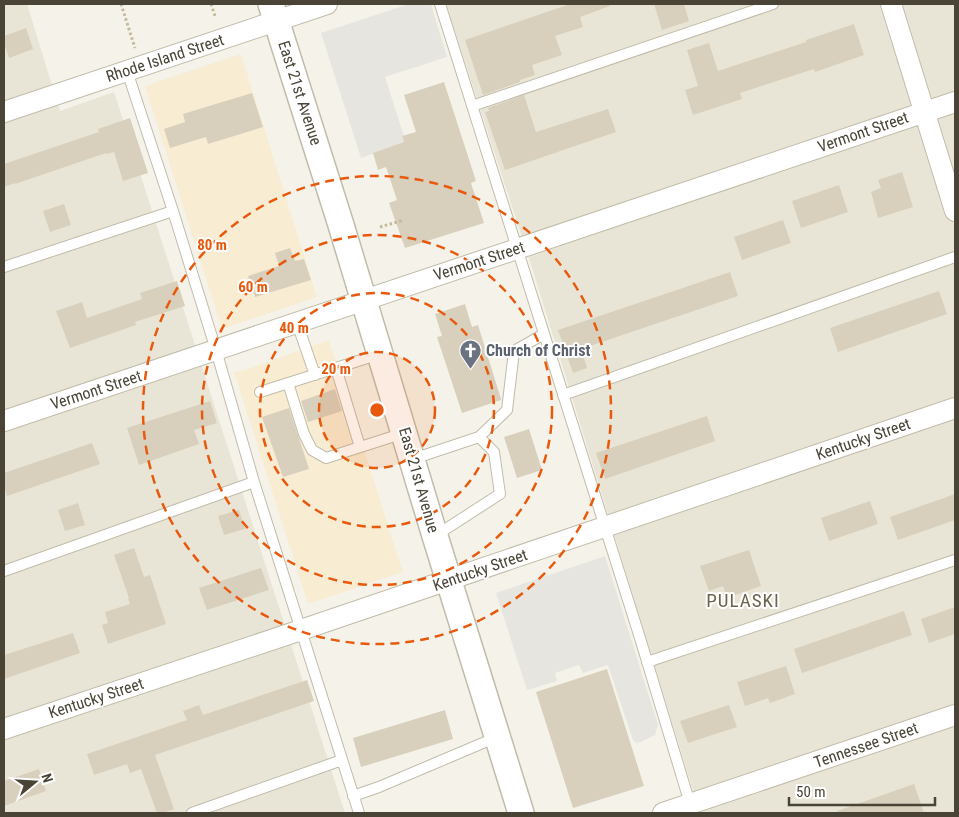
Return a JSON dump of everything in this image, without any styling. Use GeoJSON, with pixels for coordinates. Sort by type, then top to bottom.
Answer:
{"type":"FeatureCollection","features":[{"type":"Feature","properties":{"kind":"street","name":"Rhode Island Street"},"geometry":{"type":"LineString","coordinates":[[4,112],[134,68],[274,12],[327,4]]}},
{"type":"Feature","properties":{"kind":"street"},"geometry":{"type":"LineString","coordinates":[[891,4],[955,211]]}},
{"type":"Feature","properties":{"kind":"street","name":"East 21st Avenue"},"geometry":{"type":"LineString","coordinates":[[274,12],[521,813]]}},
{"type":"Feature","properties":{"kind":"street","name":"Vermont Street"},"geometry":{"type":"LineString","coordinates":[[4,421],[955,102]]}},
{"type":"Feature","properties":{"kind":"street","name":"Kentucky Street"},"geometry":{"type":"LineString","coordinates":[[4,729],[955,408]]}},
{"type":"Feature","properties":{"kind":"street","name":"Tennessee Street"},"geometry":{"type":"LineString","coordinates":[[663,813],[692,809],[955,715]]}},
{"type":"Feature","properties":{"kind":"lane"},"geometry":{"type":"LineString","coordinates":[[440,4],[692,809]]}},
{"type":"Feature","properties":{"kind":"lane"},"geometry":{"type":"LineString","coordinates":[[472,106],[774,4]]}},
{"type":"Feature","properties":{"kind":"lane"},"geometry":{"type":"LineString","coordinates":[[134,68],[173,211],[254,482],[359,813]]}},
{"type":"Feature","properties":{"kind":"lane"},"geometry":{"type":"LineString","coordinates":[[4,267],[173,211]]}},
{"type":"Feature","properties":{"kind":"lane"},"geometry":{"type":"LineString","coordinates":[[563,395],[955,257]]}},
{"type":"Feature","properties":{"kind":"lane"},"geometry":{"type":"LineString","coordinates":[[297,323],[314,375]]}},
{"type":"Feature","properties":{"kind":"lane"},"geometry":{"type":"LineString","coordinates":[[413,459],[479,437],[507,410],[514,351],[544,334]]}},
{"type":"Feature","properties":{"kind":"lane"},"geometry":{"type":"LineString","coordinates":[[260,392],[381,354]]}},
{"type":"Feature","properties":{"kind":"lane"},"geometry":{"type":"LineString","coordinates":[[336,368],[360,447]]}},
{"type":"Feature","properties":{"kind":"lane"},"geometry":{"type":"LineString","coordinates":[[288,383],[304,434],[312,450],[326,458],[405,433]]}},
{"type":"Feature","properties":{"kind":"lane"},"geometry":{"type":"LineString","coordinates":[[435,536],[500,494],[494,452],[479,437]]}},
{"type":"Feature","properties":{"kind":"lane"},"geometry":{"type":"LineString","coordinates":[[4,570],[254,482]]}},
{"type":"Feature","properties":{"kind":"lane"},"geometry":{"type":"LineString","coordinates":[[647,662],[955,560]]}},
{"type":"Feature","properties":{"kind":"lane"},"geometry":{"type":"LineString","coordinates":[[354,796],[498,737]]}},
{"type":"Feature","properties":{"kind":"lane"},"geometry":{"type":"LineString","coordinates":[[192,813],[342,760]]}},
{"type":"Feature","properties":{"kind":"path"},"geometry":{"type":"LineString","coordinates":[[121,4],[134,68]]}},
{"type":"Feature","properties":{"kind":"path"},"geometry":{"type":"LineString","coordinates":[[211,4],[215,16]]}},
{"type":"Feature","properties":{"kind":"path"},"geometry":{"type":"LineString","coordinates":[[380,227],[404,220]]}},
{"type":"Feature","properties":{"kind":"shaded area"},"geometry":{"type":"Polygon","coordinates":[[[4,4],[27,4],[60,111],[114,92],[345,813],[4,813],[4,4]]]}},
{"type":"Feature","properties":{"kind":"shaded area"},"geometry":{"type":"Polygon","coordinates":[[[409,4],[431,4],[447,57],[385,77],[404,136],[402,137],[404,142],[361,158],[321,33],[409,4]]]}},
{"type":"Feature","properties":{"kind":"shaded area"},"geometry":{"type":"Polygon","coordinates":[[[446,4],[955,4],[955,813],[700,813],[533,271],[446,4]]]}},
{"type":"Feature","properties":{"kind":"shaded area"},"geometry":{"type":"Polygon","coordinates":[[[241,54],[317,297],[222,329],[145,86],[241,54]]]}},
{"type":"Feature","properties":{"kind":"shaded area"},"geometry":{"type":"Polygon","coordinates":[[[329,340],[403,572],[308,604],[234,372],[245,370],[329,340]]]}},
{"type":"Feature","properties":{"kind":"shaded area"},"geometry":{"type":"Polygon","coordinates":[[[605,556],[658,725],[655,735],[636,743],[633,740],[608,665],[583,673],[579,665],[555,673],[557,681],[527,690],[496,593],[605,556]]]}},
{"type":"Feature","properties":{"kind":"building"},"geometry":{"type":"Polygon","coordinates":[[[570,4],[609,4],[610,6],[580,17],[583,27],[555,36],[562,55],[532,65],[535,75],[483,95],[465,40],[570,4]]]}},
{"type":"Feature","properties":{"kind":"building"},"geometry":{"type":"Polygon","coordinates":[[[654,4],[684,4],[689,21],[662,30],[654,4]]]}},
{"type":"Feature","properties":{"kind":"building"},"geometry":{"type":"Polygon","coordinates":[[[854,24],[864,55],[815,72],[814,69],[740,93],[742,99],[693,115],[685,90],[698,86],[687,50],[709,43],[718,71],[854,24]]]}},
{"type":"Feature","properties":{"kind":"building"},"geometry":{"type":"Polygon","coordinates":[[[26,28],[33,49],[9,58],[4,43],[4,36],[26,28]]]}},
{"type":"Feature","properties":{"kind":"building"},"geometry":{"type":"Polygon","coordinates":[[[444,82],[476,181],[471,183],[484,223],[405,248],[389,203],[397,200],[386,167],[378,170],[373,153],[404,142],[402,136],[416,132],[404,95],[444,82]]]}},
{"type":"Feature","properties":{"kind":"building"},"geometry":{"type":"Polygon","coordinates":[[[252,93],[263,127],[208,144],[206,137],[170,148],[164,129],[185,122],[183,114],[252,93]]]}},
{"type":"Feature","properties":{"kind":"building"},"geometry":{"type":"Polygon","coordinates":[[[524,95],[536,132],[608,109],[616,132],[505,170],[485,112],[489,111],[488,108],[524,95]]]}},
{"type":"Feature","properties":{"kind":"building"},"geometry":{"type":"Polygon","coordinates":[[[130,118],[148,173],[123,181],[114,152],[4,187],[4,164],[99,132],[98,129],[130,118]]]}},
{"type":"Feature","properties":{"kind":"building"},"geometry":{"type":"Polygon","coordinates":[[[902,172],[913,207],[878,218],[871,192],[881,188],[878,180],[902,172]]]}},
{"type":"Feature","properties":{"kind":"building"},"geometry":{"type":"Polygon","coordinates":[[[839,185],[848,212],[801,228],[792,201],[839,185]]]}},
{"type":"Feature","properties":{"kind":"building"},"geometry":{"type":"Polygon","coordinates":[[[64,204],[71,225],[50,232],[43,211],[64,204]]]}},
{"type":"Feature","properties":{"kind":"building"},"geometry":{"type":"Polygon","coordinates":[[[783,220],[791,243],[742,260],[734,237],[783,220]]]}},
{"type":"Feature","properties":{"kind":"building"},"geometry":{"type":"Polygon","coordinates":[[[290,248],[295,261],[304,259],[311,280],[255,297],[248,276],[279,266],[275,253],[290,248]]]}},
{"type":"Feature","properties":{"kind":"building"},"geometry":{"type":"Polygon","coordinates":[[[730,272],[738,296],[581,349],[587,368],[573,373],[558,330],[730,272]]]}},
{"type":"Feature","properties":{"kind":"building"},"geometry":{"type":"Polygon","coordinates":[[[177,281],[185,306],[135,322],[136,325],[70,348],[56,311],[82,302],[87,318],[142,299],[140,293],[177,281]]]}},
{"type":"Feature","properties":{"kind":"building"},"geometry":{"type":"Polygon","coordinates":[[[939,291],[947,314],[838,352],[830,328],[939,291]]]}},
{"type":"Feature","properties":{"kind":"building","name":"Church of Christ"},"geometry":{"type":"Polygon","coordinates":[[[465,304],[472,327],[478,325],[501,400],[462,413],[437,337],[442,336],[435,314],[465,304]]]}},
{"type":"Feature","properties":{"kind":"building"},"geometry":{"type":"Polygon","coordinates":[[[335,389],[342,411],[308,422],[301,401],[335,389]]]}},
{"type":"Feature","properties":{"kind":"building"},"geometry":{"type":"Polygon","coordinates":[[[210,401],[217,423],[194,430],[199,444],[139,465],[127,428],[210,401]]]}},
{"type":"Feature","properties":{"kind":"building"},"geometry":{"type":"Polygon","coordinates":[[[289,408],[309,469],[283,477],[262,417],[289,408]]]}},
{"type":"Feature","properties":{"kind":"building"},"geometry":{"type":"Polygon","coordinates":[[[707,416],[715,441],[605,479],[596,453],[707,416]]]}},
{"type":"Feature","properties":{"kind":"building"},"geometry":{"type":"Polygon","coordinates":[[[529,429],[542,470],[517,478],[504,437],[529,429]]]}},
{"type":"Feature","properties":{"kind":"building"},"geometry":{"type":"Polygon","coordinates":[[[92,443],[100,464],[7,496],[4,486],[4,473],[92,443]]]}},
{"type":"Feature","properties":{"kind":"building"},"geometry":{"type":"Polygon","coordinates":[[[955,494],[955,520],[898,540],[890,517],[955,494]]]}},
{"type":"Feature","properties":{"kind":"building"},"geometry":{"type":"Polygon","coordinates":[[[870,501],[878,524],[829,541],[821,518],[870,501]]]}},
{"type":"Feature","properties":{"kind":"building"},"geometry":{"type":"Polygon","coordinates":[[[78,503],[85,525],[65,531],[58,510],[78,503]]]}},
{"type":"Feature","properties":{"kind":"building"},"geometry":{"type":"Polygon","coordinates":[[[239,510],[245,529],[224,535],[218,516],[239,510]]]}},
{"type":"Feature","properties":{"kind":"building"},"geometry":{"type":"Polygon","coordinates":[[[134,548],[144,577],[150,575],[166,624],[108,644],[102,625],[108,623],[105,612],[130,604],[114,555],[134,548]]]}},
{"type":"Feature","properties":{"kind":"building"},"geometry":{"type":"Polygon","coordinates":[[[749,550],[761,586],[727,598],[723,586],[709,591],[700,566],[749,550]]]}},
{"type":"Feature","properties":{"kind":"building"},"geometry":{"type":"Polygon","coordinates":[[[261,568],[269,590],[207,610],[199,588],[261,568]]]}},
{"type":"Feature","properties":{"kind":"building"},"geometry":{"type":"Polygon","coordinates":[[[955,607],[955,634],[929,643],[921,619],[955,607]]]}},
{"type":"Feature","properties":{"kind":"building"},"geometry":{"type":"Polygon","coordinates":[[[904,611],[912,635],[802,673],[794,649],[904,611]]]}},
{"type":"Feature","properties":{"kind":"building"},"geometry":{"type":"Polygon","coordinates":[[[73,633],[80,653],[4,679],[4,655],[73,633]]]}},
{"type":"Feature","properties":{"kind":"building"},"geometry":{"type":"Polygon","coordinates":[[[786,666],[795,694],[770,703],[768,698],[745,706],[737,682],[786,666]]]}},
{"type":"Feature","properties":{"kind":"building"},"geometry":{"type":"Polygon","coordinates":[[[607,669],[644,786],[573,808],[536,692],[607,669]]]}},
{"type":"Feature","properties":{"kind":"building"},"geometry":{"type":"Polygon","coordinates":[[[307,680],[314,701],[155,755],[174,809],[157,813],[141,769],[130,773],[127,764],[94,775],[87,754],[187,720],[183,711],[199,705],[203,715],[307,680]]]}},
{"type":"Feature","properties":{"kind":"building"},"geometry":{"type":"Polygon","coordinates":[[[729,705],[737,727],[688,743],[680,721],[729,705]]]}},
{"type":"Feature","properties":{"kind":"building"},"geometry":{"type":"Polygon","coordinates":[[[445,710],[453,739],[361,767],[353,738],[445,710]]]}},
{"type":"Feature","properties":{"kind":"building"},"geometry":{"type":"Polygon","coordinates":[[[39,769],[46,791],[4,806],[4,781],[39,769]]]}},
{"type":"Feature","properties":{"kind":"building"},"geometry":{"type":"Polygon","coordinates":[[[914,784],[924,813],[838,813],[837,811],[914,784]]]}},
{"type":"Feature","properties":{"kind":"place","name":"Church of Christ"},"geometry":{"type":"Point","coordinates":[470,369]}},
{"type":"Feature","properties":{"kind":"district","name":"PULASKI"},"geometry":{"type":"Point","coordinates":[743,600]}}]}
